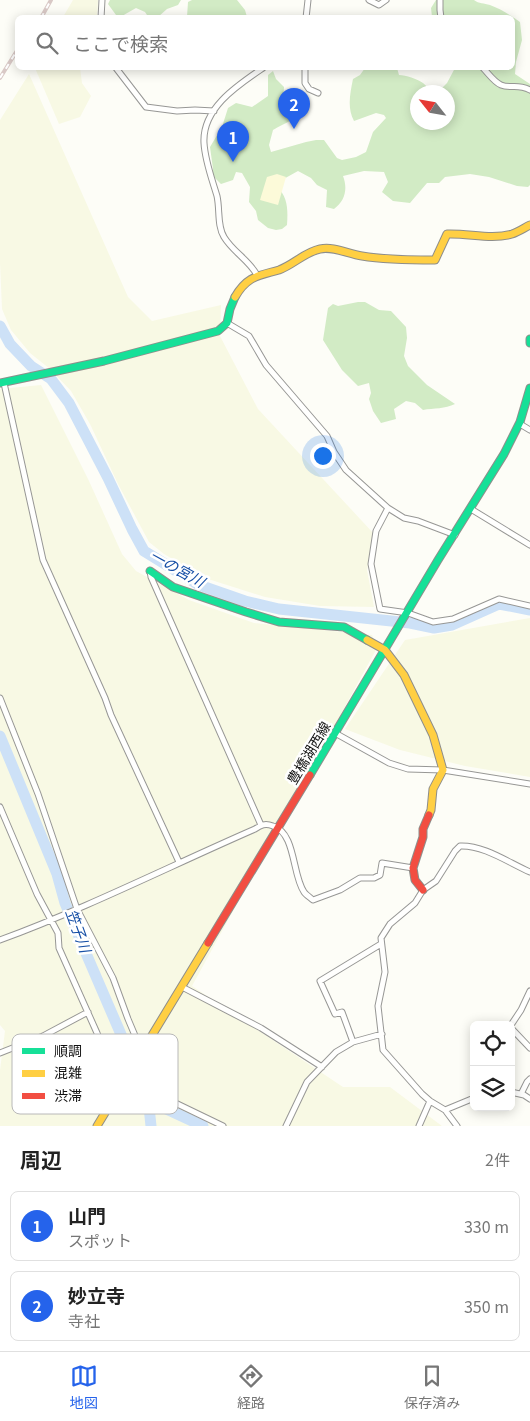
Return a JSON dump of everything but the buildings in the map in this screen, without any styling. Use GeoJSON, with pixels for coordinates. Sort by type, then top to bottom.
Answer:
{"type":"FeatureCollection","features":[{"type":"Feature","properties":{"kind":"street"},"geometry":{"type":"LineString","coordinates":[[101,15],[102,0]]}},
{"type":"Feature","properties":{"kind":"street"},"geometry":{"type":"LineString","coordinates":[[306,15],[308,0]]}},
{"type":"Feature","properties":{"kind":"street"},"geometry":{"type":"LineString","coordinates":[[370,0],[378,5],[386,0]]}},
{"type":"Feature","properties":{"kind":"street"},"geometry":{"type":"LineString","coordinates":[[440,0],[441,15]]}},
{"type":"Feature","properties":{"kind":"street"},"geometry":{"type":"LineString","coordinates":[[118,70],[146,107],[177,111],[214,111]]}},
{"type":"Feature","properties":{"kind":"street"},"geometry":{"type":"LineString","coordinates":[[257,275],[253,268],[230,246],[222,235],[219,204],[204,144],[204,136],[214,111],[225,96],[260,70]]}},
{"type":"Feature","properties":{"kind":"street"},"geometry":{"type":"LineString","coordinates":[[305,70],[305,84],[318,93]]}},
{"type":"Feature","properties":{"kind":"street"},"geometry":{"type":"LineString","coordinates":[[485,70],[502,86],[522,86],[530,90]]}},
{"type":"Feature","properties":{"kind":"street"},"geometry":{"type":"LineString","coordinates":[[179,862],[111,715],[43,560],[2,383],[104,361],[218,331],[227,323],[227,313],[231,302],[241,287],[257,275],[267,274],[284,268],[317,250],[325,248],[362,256],[397,260],[435,260],[447,234],[464,233],[493,237],[513,234],[530,225]]}},
{"type":"Feature","properties":{"kind":"street"},"geometry":{"type":"LineString","coordinates":[[227,323],[249,336],[266,365],[327,436],[334,452],[346,470],[388,508],[404,518],[418,521],[455,535]]}},
{"type":"Feature","properties":{"kind":"street","name":"豊橋湖西線"},"geometry":{"type":"LineString","coordinates":[[153,1034],[408,613],[426,577],[471,509],[520,424],[528,401],[530,388]]}},
{"type":"Feature","properties":{"kind":"street"},"geometry":{"type":"LineString","coordinates":[[520,424],[530,430]]}},
{"type":"Feature","properties":{"kind":"street"},"geometry":{"type":"LineString","coordinates":[[388,508],[376,530],[370,564],[380,609],[408,613],[433,622],[452,619],[499,599],[530,606]]}},
{"type":"Feature","properties":{"kind":"street"},"geometry":{"type":"LineString","coordinates":[[471,509],[530,544]]}},
{"type":"Feature","properties":{"kind":"street"},"geometry":{"type":"LineString","coordinates":[[150,571],[150,577],[261,824]]}},
{"type":"Feature","properties":{"kind":"street"},"geometry":{"type":"LineString","coordinates":[[150,571],[173,587],[279,622],[344,627],[384,650],[404,675],[433,735],[443,770],[432,789],[431,810],[413,868],[415,880],[423,890]]}},
{"type":"Feature","properties":{"kind":"street"},"geometry":{"type":"LineString","coordinates":[[0,698],[38,794],[77,909],[113,978],[133,1034]]}},
{"type":"Feature","properties":{"kind":"street"},"geometry":{"type":"LineString","coordinates":[[335,733],[389,763],[408,769],[443,770],[530,784]]}},
{"type":"Feature","properties":{"kind":"street"},"geometry":{"type":"LineString","coordinates":[[0,808],[37,894],[54,920],[60,948],[98,1034]]}},
{"type":"Feature","properties":{"kind":"street"},"geometry":{"type":"LineString","coordinates":[[0,940],[54,920],[255,829],[261,824],[278,827],[282,832],[289,845],[304,892],[313,900],[340,890],[360,878],[374,878],[380,875],[382,863],[413,868]]}},
{"type":"Feature","properties":{"kind":"street"},"geometry":{"type":"LineString","coordinates":[[457,1126],[445,1110],[430,1101],[383,1050],[378,1006],[385,972],[381,938],[390,924],[415,903],[423,890],[436,881],[460,846],[470,845],[530,872]]}},
{"type":"Feature","properties":{"kind":"street"},"geometry":{"type":"LineString","coordinates":[[353,1042],[342,1012],[335,1014],[320,981],[381,944]]}},
{"type":"Feature","properties":{"kind":"street"},"geometry":{"type":"LineString","coordinates":[[182,987],[261,1028],[322,1067]]}},
{"type":"Feature","properties":{"kind":"street"},"geometry":{"type":"LineString","coordinates":[[514,1021],[530,991]]}},
{"type":"Feature","properties":{"kind":"street"},"geometry":{"type":"LineString","coordinates":[[47,1034],[88,1012]]}},
{"type":"Feature","properties":{"kind":"street"},"geometry":{"type":"LineString","coordinates":[[515,1031],[530,1048]]}},
{"type":"Feature","properties":{"kind":"street"},"geometry":{"type":"LineString","coordinates":[[286,1126],[307,1082],[336,1052],[353,1042],[382,1034]]}},
{"type":"Feature","properties":{"kind":"street"},"geometry":{"type":"LineString","coordinates":[[0,1053],[12,1048]]}},
{"type":"Feature","properties":{"kind":"street"},"geometry":{"type":"LineString","coordinates":[[521,1094],[530,1079]]}},
{"type":"Feature","properties":{"kind":"street"},"geometry":{"type":"LineString","coordinates":[[515,1093],[530,1099]]}},
{"type":"Feature","properties":{"kind":"street"},"geometry":{"type":"LineString","coordinates":[[445,1110],[470,1100]]}},
{"type":"Feature","properties":{"kind":"street"},"geometry":{"type":"LineString","coordinates":[[419,1126],[430,1101]]}},
{"type":"Feature","properties":{"kind":"street"},"geometry":{"type":"LineString","coordinates":[[178,1104],[223,1126]]}},
{"type":"Feature","properties":{"kind":"street","name":"豊橋湖西線"},"geometry":{"type":"LineString","coordinates":[[97,1126],[104,1114]]}},
{"type":"Feature","properties":{"kind":"green space"},"geometry":{"type":"Polygon","coordinates":[[[73,0],[98,0],[97,15],[64,15],[73,0]]]}},
{"type":"Feature","properties":{"kind":"green space"},"geometry":{"type":"Polygon","coordinates":[[[110,0],[181,0],[178,5],[167,9],[160,15],[147,15],[136,8],[124,15],[116,15],[108,4],[110,0]]]}},
{"type":"Feature","properties":{"kind":"green space"},"geometry":{"type":"Polygon","coordinates":[[[192,0],[237,0],[246,15],[187,15],[188,2],[192,0]]]}},
{"type":"Feature","properties":{"kind":"green space"},"geometry":{"type":"Polygon","coordinates":[[[436,0],[474,0],[498,8],[509,15],[432,15],[431,8],[436,0]]]}},
{"type":"Feature","properties":{"kind":"green space"},"geometry":{"type":"Polygon","coordinates":[[[515,19],[520,22],[522,40],[515,74],[530,84],[530,185],[528,187],[470,174],[445,177],[439,183],[427,183],[410,203],[393,201],[382,192],[388,182],[384,172],[364,171],[343,176],[345,190],[343,198],[334,209],[326,207],[327,190],[298,171],[280,181],[277,187],[285,199],[287,225],[282,229],[276,230],[268,228],[258,220],[256,211],[249,202],[250,187],[242,173],[236,172],[233,180],[221,184],[212,175],[210,147],[222,127],[228,108],[236,103],[252,107],[268,96],[268,75],[273,71],[276,79],[284,87],[283,102],[293,104],[303,99],[304,105],[299,114],[273,130],[269,145],[271,152],[306,142],[324,140],[337,158],[342,160],[356,157],[366,152],[373,132],[386,118],[384,115],[376,113],[354,121],[350,111],[353,79],[364,70],[398,70],[399,75],[418,80],[425,85],[410,85],[410,130],[455,130],[455,85],[445,85],[454,70],[515,70],[515,19]]]}},
{"type":"Feature","properties":{"kind":"green space"},"geometry":{"type":"Polygon","coordinates":[[[36,70],[80,70],[82,83],[91,96],[80,117],[59,124],[36,70]]]}},
{"type":"Feature","properties":{"kind":"green space"},"geometry":{"type":"Polygon","coordinates":[[[29,74],[128,297],[152,321],[221,305],[220,336],[258,409],[375,535],[367,570],[374,607],[320,606],[265,597],[205,578],[164,554],[149,542],[118,484],[90,424],[71,391],[50,369],[30,353],[11,330],[2,309],[0,263],[0,120],[29,74]]]}},
{"type":"Feature","properties":{"kind":"green space"},"geometry":{"type":"Polygon","coordinates":[[[365,302],[379,310],[391,311],[406,327],[407,338],[404,356],[408,366],[427,385],[455,404],[443,408],[423,410],[415,403],[406,401],[394,409],[396,419],[381,423],[373,411],[369,399],[371,393],[369,383],[358,386],[342,370],[323,340],[328,308],[333,304],[338,306],[365,302]]]}},
{"type":"Feature","properties":{"kind":"green space"},"geometry":{"type":"Polygon","coordinates":[[[41,385],[89,481],[122,554],[136,571],[189,600],[254,623],[372,635],[377,648],[192,986],[343,1087],[390,1087],[442,1126],[0,1126],[0,1070],[5,1031],[0,1025],[0,389],[41,385]]]}},
{"type":"Feature","properties":{"kind":"green space"},"geometry":{"type":"Polygon","coordinates":[[[530,618],[530,777],[465,766],[400,750],[345,729],[405,640],[530,618]]]}},
{"type":"Feature","properties":{"kind":"sand"},"geometry":{"type":"Polygon","coordinates":[[[277,174],[286,177],[278,205],[260,200],[267,177],[277,174]]]}},
{"type":"Feature","properties":{"kind":"waterway","name":"一の宮川"},"geometry":{"type":"LineString","coordinates":[[0,326],[10,344],[31,366],[51,379],[69,403],[144,551],[199,585],[245,601],[279,609],[410,623],[434,628],[452,625],[499,604],[530,610]]}},
{"type":"Feature","properties":{"kind":"waterway","name":"笠子川"},"geometry":{"type":"LineString","coordinates":[[0,736],[57,874],[65,903],[121,1034]]}},
{"type":"Feature","properties":{"kind":"waterway","name":"笠子川"},"geometry":{"type":"LineString","coordinates":[[150,1114],[151,1126]]}},
{"type":"Feature","properties":{"kind":"waterway"},"geometry":{"type":"LineString","coordinates":[[177,1114],[203,1126]]}},
{"type":"Feature","properties":{"kind":"railway"},"geometry":{"type":"LineString","coordinates":[[43,15],[51,0]]}},
{"type":"Feature","properties":{"kind":"railway"},"geometry":{"type":"LineString","coordinates":[[0,78],[15,54]]}},
{"type":"Feature","properties":{"kind":"traffic: fast"},"geometry":{"type":"LineString","coordinates":[[0,383],[104,361],[218,331],[227,323],[235,297]]}},
{"type":"Feature","properties":{"kind":"traffic: fast"},"geometry":{"type":"LineString","coordinates":[[310,775],[438,560],[504,454],[520,422],[530,388]]}},
{"type":"Feature","properties":{"kind":"traffic: fast"},"geometry":{"type":"LineString","coordinates":[[150,571],[173,587],[246,612],[279,622],[344,627],[367,640]]}},
{"type":"Feature","properties":{"kind":"traffic: slow"},"geometry":{"type":"LineString","coordinates":[[235,297],[239,290],[254,278],[284,268],[309,253],[320,249],[325,248],[380,258],[435,260],[447,234],[504,236],[530,225]]}},
{"type":"Feature","properties":{"kind":"traffic: slow"},"geometry":{"type":"LineString","coordinates":[[367,640],[385,650],[404,675],[433,735],[443,770],[433,789],[429,815]]}},
{"type":"Feature","properties":{"kind":"traffic: slow"},"geometry":{"type":"LineString","coordinates":[[153,1034],[208,943]]}},
{"type":"Feature","properties":{"kind":"traffic: slow"},"geometry":{"type":"LineString","coordinates":[[97,1126],[104,1114]]}},
{"type":"Feature","properties":{"kind":"traffic: jam"},"geometry":{"type":"LineString","coordinates":[[208,943],[310,775]]}},
{"type":"Feature","properties":{"kind":"traffic: jam"},"geometry":{"type":"LineString","coordinates":[[423,890],[415,880],[413,868],[423,837],[423,829],[429,815]]}},
{"type":"Feature","properties":{"kind":"place","name":"妙立寺"},"geometry":{"type":"Point","coordinates":[294,129]}},
{"type":"Feature","properties":{"kind":"place","name":"山門"},"geometry":{"type":"Point","coordinates":[233,162]}}]}
